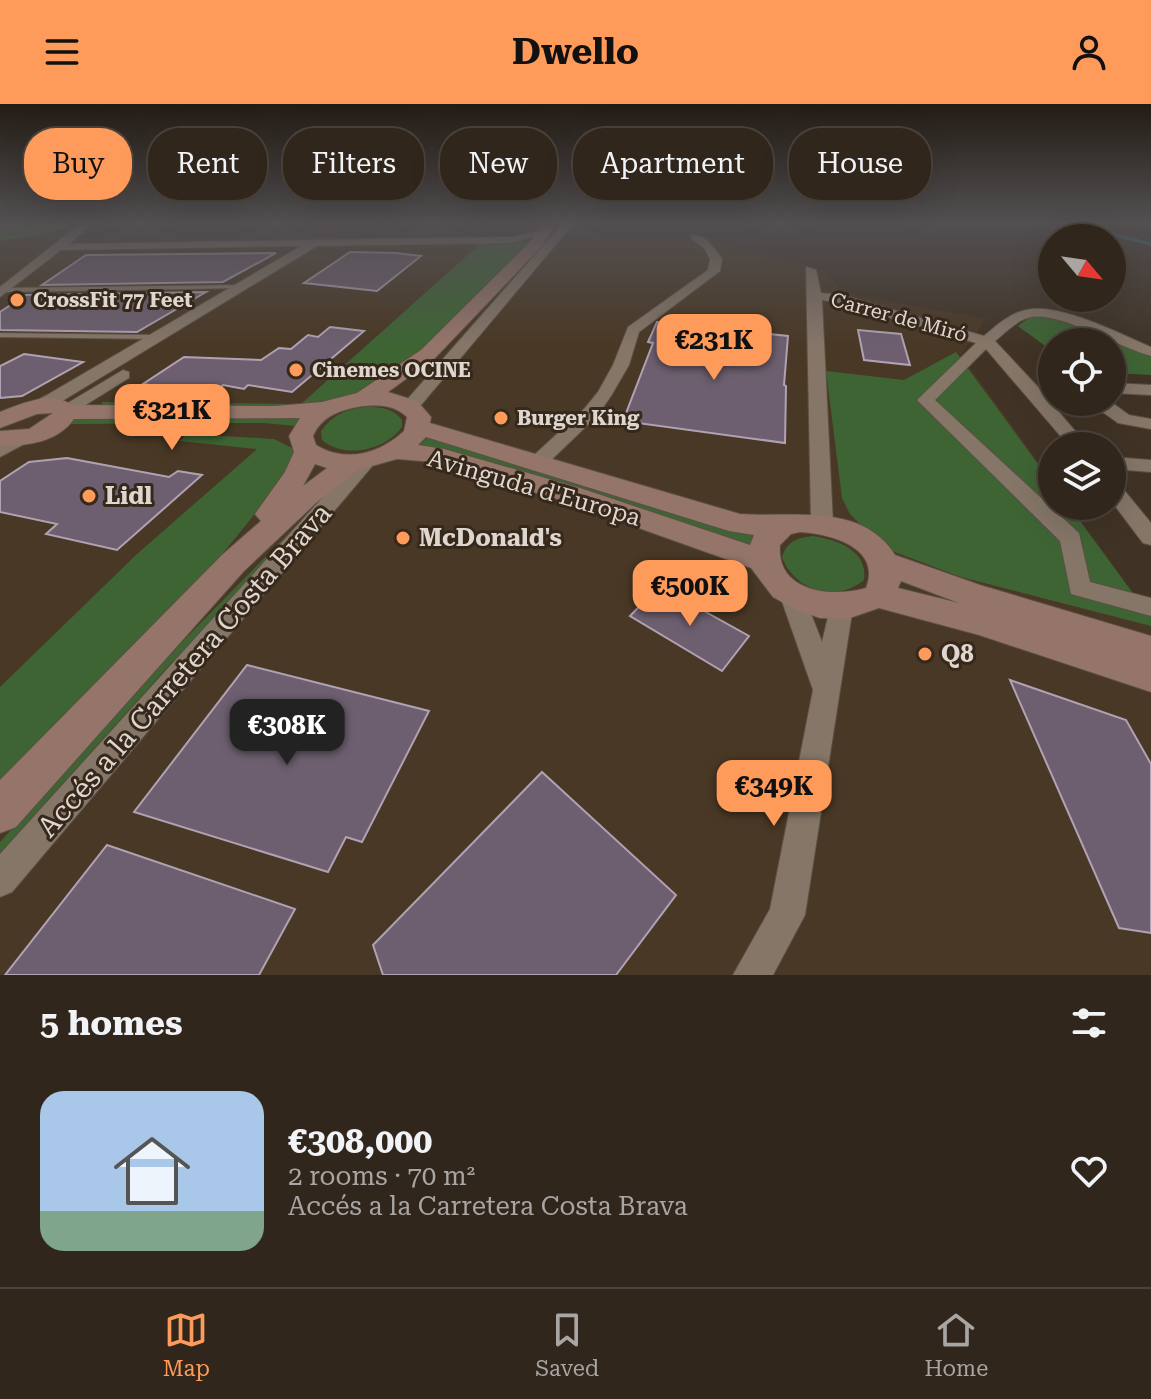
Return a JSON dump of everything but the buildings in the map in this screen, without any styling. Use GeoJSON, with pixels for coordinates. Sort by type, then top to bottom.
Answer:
{"type":"FeatureCollection","features":[{"type":"Feature","properties":{"kind":"street"},"geometry":{"type":"LineString","coordinates":[[3,291],[38,264]]}},
{"type":"Feature","properties":{"kind":"street"},"geometry":{"type":"LineString","coordinates":[[13,413],[53,399],[280,264]]}},
{"type":"Feature","properties":{"kind":"street"},"geometry":{"type":"LineString","coordinates":[[48,430],[303,264]]}},
{"type":"Feature","properties":{"kind":"street"},"geometry":{"type":"LineString","coordinates":[[13,413],[59,406],[276,413],[326,409],[364,399],[428,354],[514,264]]}},
{"type":"Feature","properties":{"kind":"street"},"geometry":{"type":"LineString","coordinates":[[412,413],[535,264]]}},
{"type":"Feature","properties":{"kind":"street"},"geometry":{"type":"LineString","coordinates":[[539,461],[591,412],[605,393],[621,365],[633,330],[714,271],[715,264]]}},
{"type":"Feature","properties":{"kind":"street"},"geometry":{"type":"LineString","coordinates":[[810,270],[815,296],[822,523]]}},
{"type":"Feature","properties":{"kind":"street","name":"Carrer de Miró"},"geometry":{"type":"LineString","coordinates":[[815,296],[837,298],[986,341],[1038,397]]}},
{"type":"Feature","properties":{"kind":"street"},"geometry":{"type":"LineString","coordinates":[[1151,352],[1051,314],[1027,313],[986,341],[925,400],[1071,538],[1079,588],[1151,607]]}},
{"type":"Feature","properties":{"kind":"street"},"geometry":{"type":"LineString","coordinates":[[0,811],[233,563],[307,496],[371,458],[411,440],[412,413],[428,354]]}},
{"type":"Feature","properties":{"kind":"street"},"geometry":{"type":"LineString","coordinates":[[1126,389],[1151,390]]}},
{"type":"Feature","properties":{"kind":"street","name":"Avinguda d'Europa"},"geometry":{"type":"LineString","coordinates":[[364,399],[390,399],[448,438],[539,461],[739,524],[781,527]]}},
{"type":"Feature","properties":{"kind":"street"},"geometry":{"type":"LineString","coordinates":[[233,563],[298,473],[306,424],[326,409]]}},
{"type":"Feature","properties":{"kind":"street","name":"Carrer de Miró"},"geometry":{"type":"LineString","coordinates":[[1054,416],[1067,432]]}},
{"type":"Feature","properties":{"kind":"street"},"geometry":{"type":"LineString","coordinates":[[1120,416],[1151,424]]}},
{"type":"Feature","properties":{"kind":"street"},"geometry":{"type":"LineString","coordinates":[[0,451],[11,438],[89,426],[276,432],[304,446]]}},
{"type":"Feature","properties":{"kind":"street","name":"Avinguda d'Europa"},"geometry":{"type":"LineString","coordinates":[[304,446],[326,460],[435,454],[570,494],[764,561]]}},
{"type":"Feature","properties":{"kind":"street","name":"Accés a la Carretera Costa Brava"},"geometry":{"type":"LineString","coordinates":[[0,880],[371,458]]}},
{"type":"Feature","properties":{"kind":"street"},"geometry":{"type":"LineString","coordinates":[[1126,464],[1151,466]]}},
{"type":"Feature","properties":{"kind":"street"},"geometry":{"type":"LineString","coordinates":[[1126,505],[1150,535]]}},
{"type":"Feature","properties":{"kind":"street"},"geometry":{"type":"LineString","coordinates":[[1151,650],[971,595],[882,579],[841,607],[815,603],[791,593],[774,578],[764,561],[765,542],[781,527],[800,522],[822,523],[851,532],[872,546],[882,579],[980,622],[1151,676]]}},
{"type":"Feature","properties":{"kind":"street"},"geometry":{"type":"LineString","coordinates":[[791,593],[828,694]]}},
{"type":"Feature","properties":{"kind":"street"},"geometry":{"type":"LineString","coordinates":[[752,975],[787,915],[841,607]]}},
{"type":"Feature","properties":{"kind":"lane"},"geometry":{"type":"LineString","coordinates":[[3,291],[241,287]]}},
{"type":"Feature","properties":{"kind":"lane"},"geometry":{"type":"LineString","coordinates":[[0,335],[156,337]]}},
{"type":"Feature","properties":{"kind":"shaded area"},"geometry":{"type":"Polygon","coordinates":[[[0,264],[800,264],[826,270],[843,293],[986,319],[961,355],[1038,462],[1038,520],[1080,520],[1151,617],[1151,975],[0,975],[0,264]]]}},
{"type":"Feature","properties":{"kind":"green space"},"geometry":{"type":"Polygon","coordinates":[[[458,264],[508,264],[451,322],[388,379],[372,388],[317,407],[103,409],[102,402],[301,404],[458,264]]]}},
{"type":"Feature","properties":{"kind":"green space"},"geometry":{"type":"Polygon","coordinates":[[[1061,312],[1102,328],[1038,328],[1038,341],[1018,326],[1035,313],[1061,312]]]}},
{"type":"Feature","properties":{"kind":"green space"},"geometry":{"type":"Polygon","coordinates":[[[1126,337],[1151,347],[1151,375],[1126,374],[1126,337]]]}},
{"type":"Feature","properties":{"kind":"green space"},"geometry":{"type":"Polygon","coordinates":[[[956,352],[1038,464],[1038,520],[1079,520],[1151,618],[1151,626],[961,577],[884,548],[850,514],[842,498],[826,371],[904,380],[956,352]]]}},
{"type":"Feature","properties":{"kind":"green space"},"geometry":{"type":"Polygon","coordinates":[[[364,407],[394,412],[402,420],[402,427],[385,442],[364,450],[341,449],[322,440],[321,431],[334,417],[364,407]]]}},
{"type":"Feature","properties":{"kind":"green space"},"geometry":{"type":"Polygon","coordinates":[[[307,413],[295,426],[265,423],[65,424],[74,415],[307,413]]]}},
{"type":"Feature","properties":{"kind":"green space"},"geometry":{"type":"Polygon","coordinates":[[[187,434],[274,439],[292,448],[295,458],[193,589],[0,789],[0,687],[137,554],[257,449],[180,441],[187,434]]]}},
{"type":"Feature","properties":{"kind":"green space"},"geometry":{"type":"Polygon","coordinates":[[[427,438],[757,535],[751,551],[416,448],[427,438]]]}},
{"type":"Feature","properties":{"kind":"green space"},"geometry":{"type":"Polygon","coordinates":[[[341,480],[178,663],[172,662],[0,853],[0,842],[180,644],[341,480]]]}},
{"type":"Feature","properties":{"kind":"green space"},"geometry":{"type":"Polygon","coordinates":[[[813,536],[832,540],[856,554],[864,570],[864,580],[853,587],[829,592],[817,590],[796,578],[782,557],[784,552],[793,541],[813,536]]]}},
{"type":"Feature","properties":{"kind":"place","name":"CrossFit 77 Feet"},"geometry":{"type":"Point","coordinates":[17,300]}},
{"type":"Feature","properties":{"kind":"place","name":"Cinemes OCINE"},"geometry":{"type":"Point","coordinates":[296,370]}},
{"type":"Feature","properties":{"kind":"place","name":"Burger King"},"geometry":{"type":"Point","coordinates":[501,418]}},
{"type":"Feature","properties":{"kind":"place","name":"Lidl"},"geometry":{"type":"Point","coordinates":[89,496]}},
{"type":"Feature","properties":{"kind":"place","name":"McDonald's"},"geometry":{"type":"Point","coordinates":[403,538]}},
{"type":"Feature","properties":{"kind":"place","name":"Q8"},"geometry":{"type":"Point","coordinates":[925,654]}}]}
